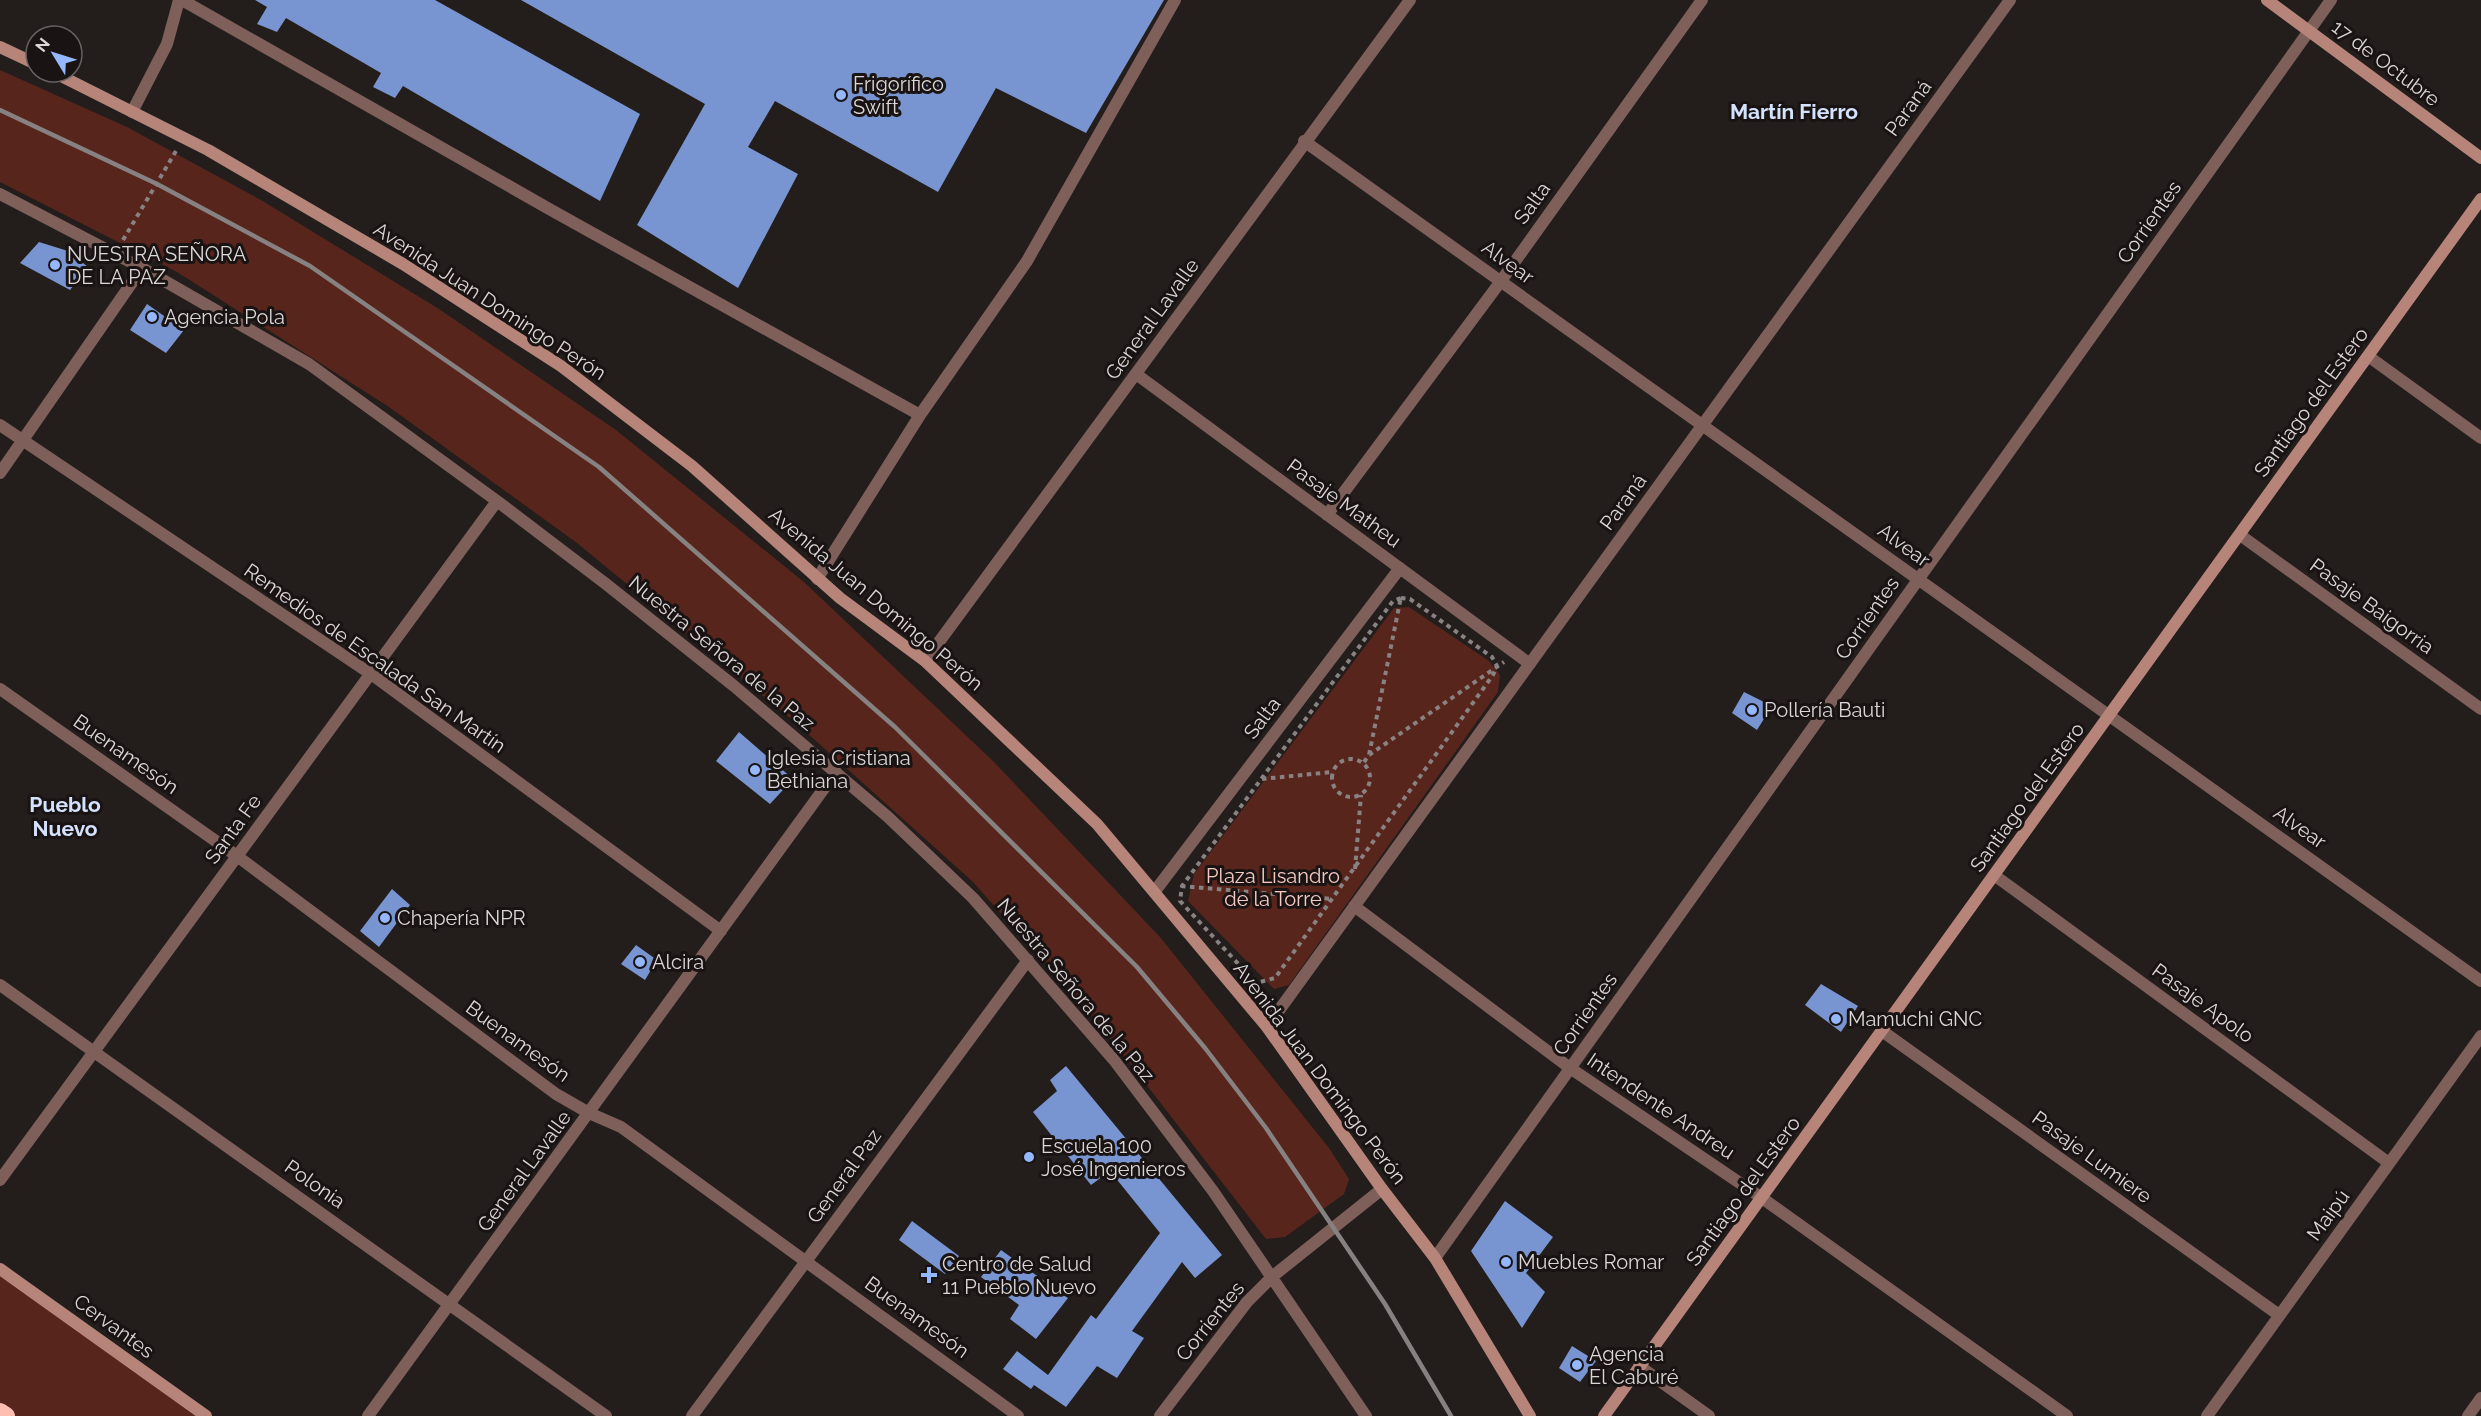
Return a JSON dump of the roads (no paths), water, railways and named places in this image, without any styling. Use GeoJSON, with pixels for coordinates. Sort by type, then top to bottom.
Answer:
{"type":"FeatureCollection","features":[{"type":"Feature","properties":{"kind":"highway"},"geometry":{"type":"LineString","coordinates":[[0,1412],[6,1416]]}},
{"type":"Feature","properties":{"kind":"street"},"geometry":{"type":"LineString","coordinates":[[132,112],[167,44],[180,0],[551,210],[920,414]]}},
{"type":"Feature","properties":{"kind":"street"},"geometry":{"type":"LineString","coordinates":[[817,579],[920,414],[1026,261],[1175,0]]}},
{"type":"Feature","properties":{"kind":"street","name":"General Lavalle"},"geometry":{"type":"LineString","coordinates":[[925,661],[1304,141],[1410,0]]}},
{"type":"Feature","properties":{"kind":"street","name":"Salta"},"geometry":{"type":"LineString","coordinates":[[1327,515],[1500,281],[1702,0]]}},
{"type":"Feature","properties":{"kind":"street","name":"Paraná"},"geometry":{"type":"LineString","coordinates":[[1266,1027],[2010,0]]}},
{"type":"Feature","properties":{"kind":"street","name":"17 de Octubre"},"geometry":{"type":"LineString","coordinates":[[2267,0],[2481,158]]}},
{"type":"Feature","properties":{"kind":"street","name":"Corrientes"},"geometry":{"type":"LineString","coordinates":[[1435,1258],[2331,0]]}},
{"type":"Feature","properties":{"kind":"street"},"geometry":{"type":"LineString","coordinates":[[0,47],[24,58]]}},
{"type":"Feature","properties":{"kind":"street","name":"Avenida Juan Domingo Perón"},"geometry":{"type":"LineString","coordinates":[[77,84],[184,138],[403,264],[561,366],[692,466],[817,579],[925,661],[1097,824],[1266,1027],[1382,1190],[1435,1258],[1530,1416]]}},
{"type":"Feature","properties":{"kind":"street","name":"Alvear"},"geometry":{"type":"LineString","coordinates":[[1304,141],[2481,981]]}},
{"type":"Feature","properties":{"kind":"street","name":"Nuestra Señora de la Paz"},"geometry":{"type":"LineString","coordinates":[[0,194],[142,268],[309,364],[497,501],[725,678],[888,817],[973,898],[1114,1060],[1213,1191],[1366,1416]]}},
{"type":"Feature","properties":{"kind":"street","name":"Santiago del Estero"},"geometry":{"type":"LineString","coordinates":[[1604,1416],[2481,200]]}},
{"type":"Feature","properties":{"kind":"street"},"geometry":{"type":"LineString","coordinates":[[0,473],[142,268]]}},
{"type":"Feature","properties":{"kind":"street"},"geometry":{"type":"LineString","coordinates":[[2368,356],[2481,438]]}},
{"type":"Feature","properties":{"kind":"street","name":"Pasaje Matheu"},"geometry":{"type":"LineString","coordinates":[[1136,374],[1530,664]]}},
{"type":"Feature","properties":{"kind":"street","name":"Remedios de Escalada San Martín"},"geometry":{"type":"LineString","coordinates":[[0,425],[371,674],[721,932]]}},
{"type":"Feature","properties":{"kind":"street","name":"Santa Fe"},"geometry":{"type":"LineString","coordinates":[[0,1180],[497,501]]}},
{"type":"Feature","properties":{"kind":"street","name":"Pasaje Baigorria"},"geometry":{"type":"LineString","coordinates":[[2240,535],[2481,710]]}},
{"type":"Feature","properties":{"kind":"street","name":"Salta"},"geometry":{"type":"LineString","coordinates":[[1155,891],[1400,568]]}},
{"type":"Feature","properties":{"kind":"street","name":"Buenamesón"},"geometry":{"type":"LineString","coordinates":[[0,689],[237,856],[556,1094],[589,1113],[621,1127],[1018,1416]]}},
{"type":"Feature","properties":{"kind":"street","name":"General Lavalle"},"geometry":{"type":"LineString","coordinates":[[368,1416],[836,772]]}},
{"type":"Feature","properties":{"kind":"street","name":"Pasaje Apolo"},"geometry":{"type":"LineString","coordinates":[[1995,875],[2389,1163]]}},
{"type":"Feature","properties":{"kind":"street","name":"Intendente Andreu"},"geometry":{"type":"LineString","coordinates":[[1354,906],[1570,1068],[1762,1198],[2067,1416]]}},
{"type":"Feature","properties":{"kind":"street","name":"General Paz"},"geometry":{"type":"LineString","coordinates":[[692,1416],[1028,960]]}},
{"type":"Feature","properties":{"kind":"street","name":"Polonia"},"geometry":{"type":"LineString","coordinates":[[0,985],[606,1416]]}},
{"type":"Feature","properties":{"kind":"street","name":"Pasaje Lumiere"},"geometry":{"type":"LineString","coordinates":[[1882,1031],[2279,1315]]}},
{"type":"Feature","properties":{"kind":"street","name":"Maipú"},"geometry":{"type":"LineString","coordinates":[[2207,1416],[2481,1036]]}},
{"type":"Feature","properties":{"kind":"street","name":"Corrientes"},"geometry":{"type":"LineString","coordinates":[[1160,1416],[1247,1302],[1272,1276],[1382,1190]]}},
{"type":"Feature","properties":{"kind":"street","name":"Cervantes"},"geometry":{"type":"LineString","coordinates":[[0,1269],[206,1416]]}},
{"type":"Feature","properties":{"kind":"street"},"geometry":{"type":"LineString","coordinates":[[1639,1366],[1709,1416]]}},
{"type":"Feature","properties":{"kind":"street"},"geometry":{"type":"LineString","coordinates":[[2468,1416],[2481,1398]]}},
{"type":"Feature","properties":{"kind":"railway"},"geometry":{"type":"LineString","coordinates":[[0,110],[157,184],[310,266],[599,467],[895,727],[1137,967],[1205,1048],[1266,1128],[1385,1304],[1451,1416]]}},
{"type":"Feature","properties":{"kind":"place","name":"Frigorífico Swift"},"geometry":{"type":"Point","coordinates":[841,95]}},
{"type":"Feature","properties":{"kind":"place","name":"NUESTRA SEÑORA DE LA PAZ"},"geometry":{"type":"Point","coordinates":[55,265]}},
{"type":"Feature","properties":{"kind":"place","name":"Agencia Pola"},"geometry":{"type":"Point","coordinates":[152,317]}},
{"type":"Feature","properties":{"kind":"place","name":"Pollería Bauti"},"geometry":{"type":"Point","coordinates":[1752,710]}},
{"type":"Feature","properties":{"kind":"place","name":"Iglesia Cristiana Bethiana"},"geometry":{"type":"Point","coordinates":[755,770]}},
{"type":"Feature","properties":{"kind":"place","name":"Chapería NPR"},"geometry":{"type":"Point","coordinates":[385,918]}},
{"type":"Feature","properties":{"kind":"place","name":"Alcira"},"geometry":{"type":"Point","coordinates":[640,962]}},
{"type":"Feature","properties":{"kind":"place","name":"Mamuchi GNC"},"geometry":{"type":"Point","coordinates":[1836,1019]}},
{"type":"Feature","properties":{"kind":"place","name":"Escuela 100 José Ingenieros"},"geometry":{"type":"Point","coordinates":[1029,1157]}},
{"type":"Feature","properties":{"kind":"place","name":"Muebles Romar"},"geometry":{"type":"Point","coordinates":[1506,1262]}},
{"type":"Feature","properties":{"kind":"place","name":"Centro de Salud 11 Pueblo Nuevo"},"geometry":{"type":"Point","coordinates":[929,1275]}},
{"type":"Feature","properties":{"kind":"place","name":"Agencia El Caburé"},"geometry":{"type":"Point","coordinates":[1577,1365]}},
{"type":"Feature","properties":{"kind":"district","name":"Martín Fierro"},"geometry":{"type":"Point","coordinates":[1794,112]}},
{"type":"Feature","properties":{"kind":"district","name":"Pueblo Nuevo"},"geometry":{"type":"Point","coordinates":[65,817]}},
{"type":"Feature","properties":{"kind":"park label","name":"Plaza Lisandro de la Torre"},"geometry":{"type":"Point","coordinates":[1273,888]}}]}
